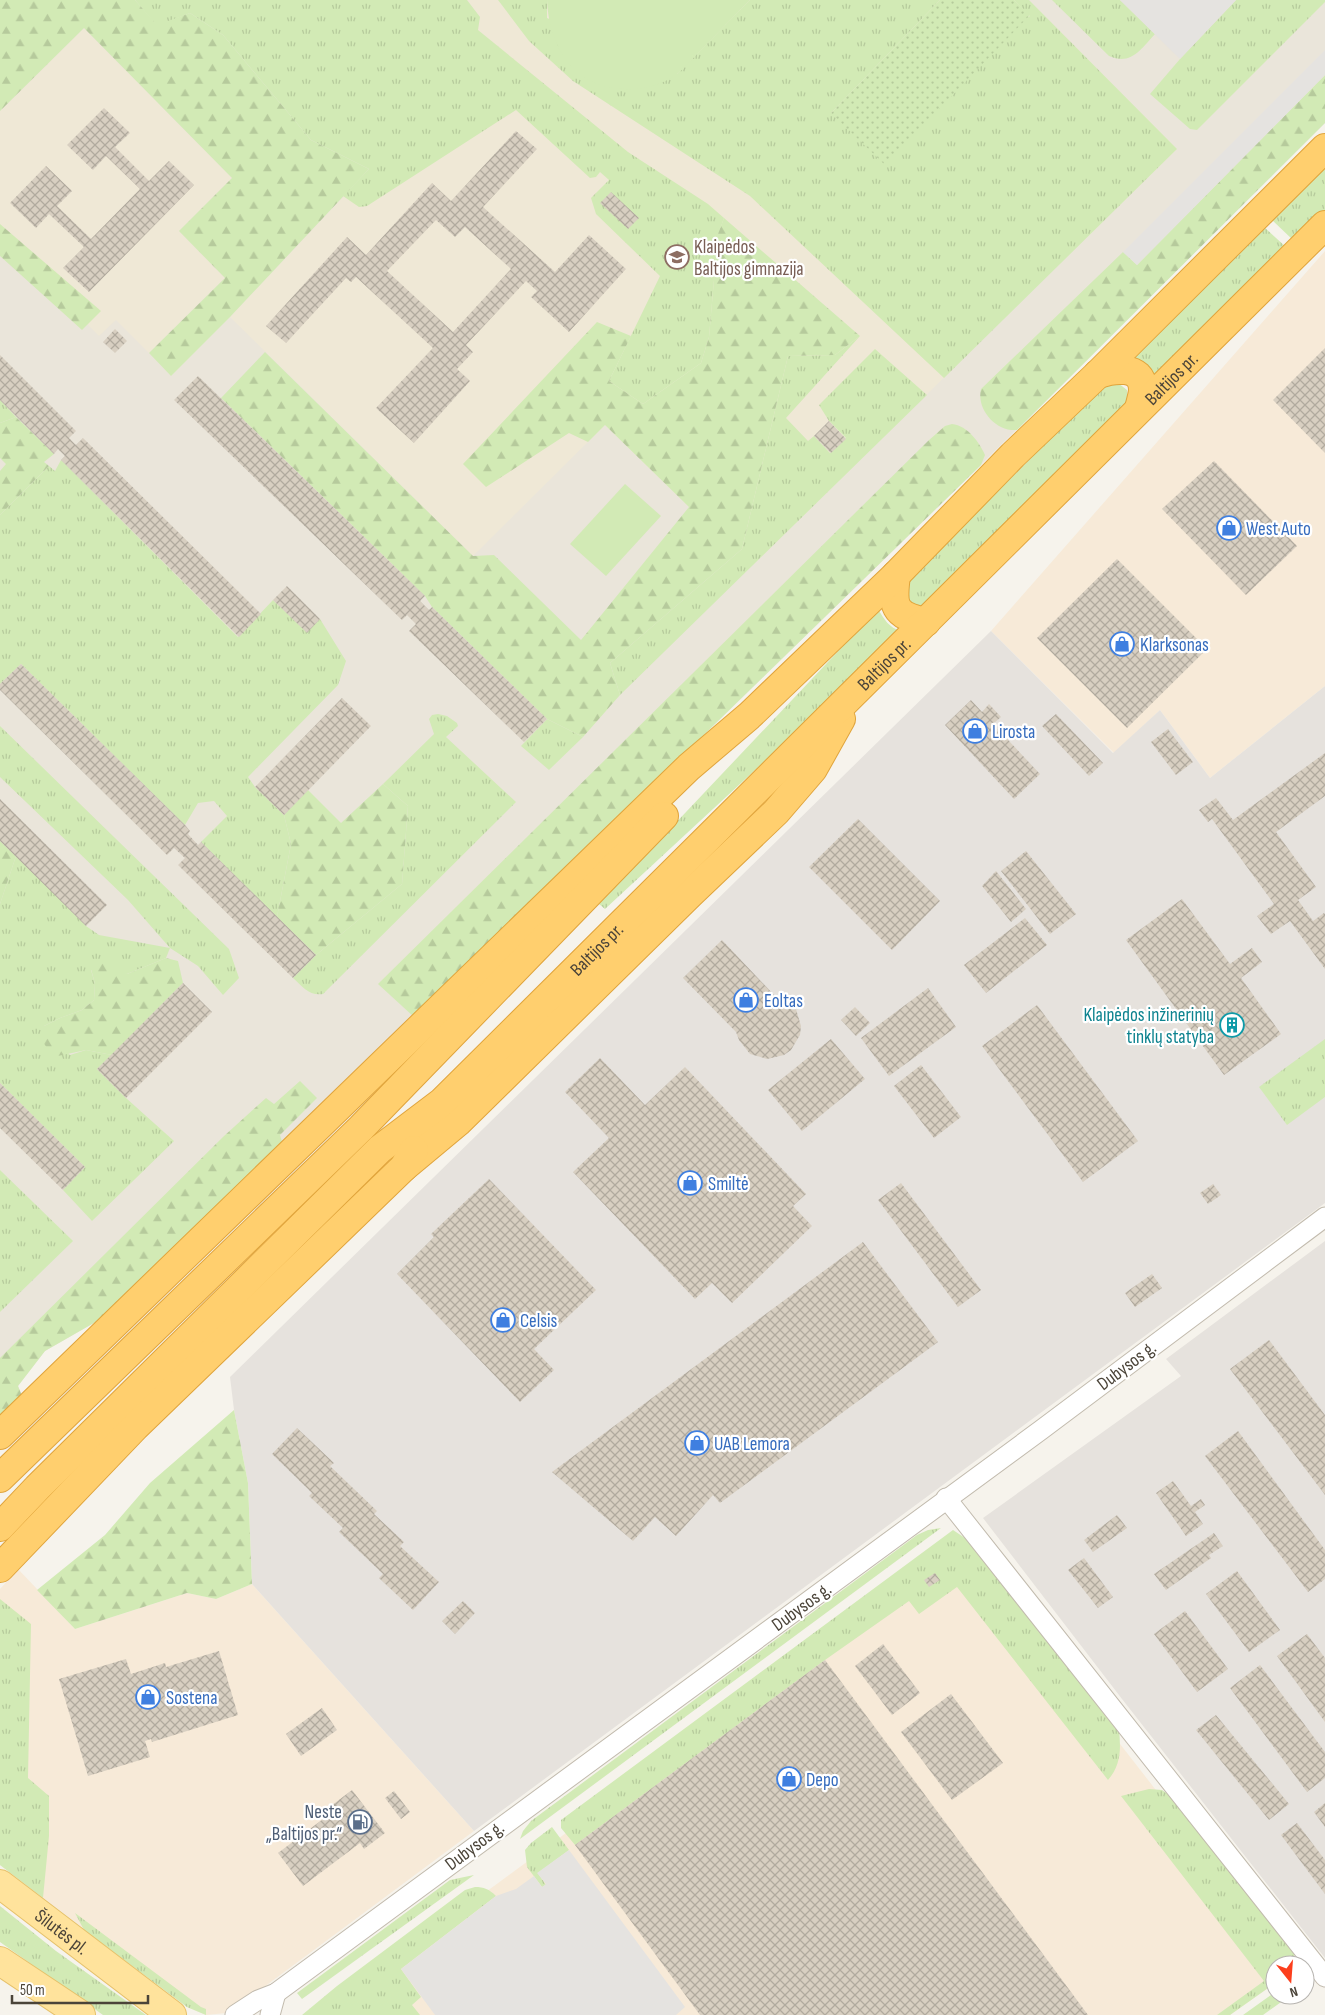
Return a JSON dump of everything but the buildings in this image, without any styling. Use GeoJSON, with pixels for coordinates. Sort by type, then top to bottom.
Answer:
{"type":"FeatureCollection","features":[{"type":"Feature","properties":{"kind":"highway"},"geometry":{"type":"LineString","coordinates":[[0,1435],[689,768],[749,716],[896,575],[1013,455],[1098,374],[1325,148]]}},
{"type":"Feature","properties":{"kind":"highway","name":"Baltijos pr."},"geometry":{"type":"LineString","coordinates":[[442,1102],[1325,224]]}},
{"type":"Feature","properties":{"kind":"highway"},"geometry":{"type":"LineString","coordinates":[[1098,374],[1120,369],[1131,371],[1142,383],[1144,391],[1139,409]]}},
{"type":"Feature","properties":{"kind":"highway"},"geometry":{"type":"LineString","coordinates":[[896,575],[893,598],[899,612],[914,620],[926,622]]}},
{"type":"Feature","properties":{"kind":"highway"},"geometry":{"type":"LineString","coordinates":[[0,1568],[135,1427],[404,1167],[458,1122],[776,812],[812,769],[856,690]]}},
{"type":"Feature","properties":{"kind":"highway"},"geometry":{"type":"LineString","coordinates":[[7,1471],[368,1121],[646,836],[696,782],[749,716]]}},
{"type":"Feature","properties":{"kind":"highway"},"geometry":{"type":"LineString","coordinates":[[404,1167],[442,1102]]}},
{"type":"Feature","properties":{"kind":"highway"},"geometry":{"type":"LineString","coordinates":[[0,1527],[37,1488],[380,1149],[442,1102]]}},
{"type":"Feature","properties":{"kind":"main road","name":"Šilutės pl."},"geometry":{"type":"LineString","coordinates":[[0,1884],[172,2015]]}},
{"type":"Feature","properties":{"kind":"main road"},"geometry":{"type":"LineString","coordinates":[[0,1961],[81,2015]]}},
{"type":"Feature","properties":{"kind":"street","name":"Dubysos g."},"geometry":{"type":"LineString","coordinates":[[235,2015],[258,2000],[276,1993],[946,1498],[1041,1430],[1325,1217]]}},
{"type":"Feature","properties":{"kind":"street"},"geometry":{"type":"LineString","coordinates":[[946,1498],[1325,1977]]}},
{"type":"Feature","properties":{"kind":"street"},"geometry":{"type":"LineString","coordinates":[[270,2015],[276,1993]]}},
{"type":"Feature","properties":{"kind":"shaded area"},"geometry":{"type":"Polygon","coordinates":[[[0,0],[1325,0],[1325,123],[981,465],[414,1017],[120,1308],[45,1351],[18,1386],[22,1396],[0,1423],[0,0]]]}},
{"type":"Feature","properties":{"kind":"shaded area","name":"Klaipėdos Baltijos gimnazija"},"geometry":{"type":"Polygon","coordinates":[[[467,0],[1029,0],[1177,149],[756,562],[690,508],[605,425],[473,556],[230,317],[395,142],[480,17],[467,0]],[[829,421],[814,436],[831,453],[846,439],[829,421]]]}},
{"type":"Feature","properties":{"kind":"shaded area"},"geometry":{"type":"Polygon","coordinates":[[[1120,0],[1236,0],[1180,59],[1120,0]]]}},
{"type":"Feature","properties":{"kind":"shaded area"},"geometry":{"type":"Polygon","coordinates":[[[84,28],[232,178],[179,231],[225,278],[149,353],[116,320],[99,336],[0,236],[0,111],[84,28]]]}},
{"type":"Feature","properties":{"kind":"shaded area"},"geometry":{"type":"Polygon","coordinates":[[[1325,50],[1325,75],[1137,265],[1123,252],[1325,50]]]}},
{"type":"Feature","properties":{"kind":"shaded area"},"geometry":{"type":"Polygon","coordinates":[[[1325,251],[1325,686],[1210,778],[1160,710],[1114,753],[991,631],[1325,251]]]}},
{"type":"Feature","properties":{"kind":"shaded area"},"geometry":{"type":"Polygon","coordinates":[[[991,631],[1113,753],[1160,710],[1210,778],[1325,686],[1325,1203],[474,1831],[252,1584],[248,1483],[234,1410],[230,1377],[991,631]]]}},
{"type":"Feature","properties":{"kind":"shaded area"},"geometry":{"type":"Polygon","coordinates":[[[1325,1241],[1325,1958],[983,1518],[1181,1376],[1166,1359],[1325,1241]]]}},
{"type":"Feature","properties":{"kind":"shaded area"},"geometry":{"type":"Polygon","coordinates":[[[962,1541],[1282,1952],[1280,1955],[1265,1955],[1265,1990],[1230,2015],[319,2015],[962,1541]]]}},
{"type":"Feature","properties":{"kind":"shaded area"},"geometry":{"type":"Polygon","coordinates":[[[18,1569],[75,1629],[187,1593],[216,1599],[252,1584],[474,1831],[236,2008],[226,2013],[206,2015],[187,2007],[0,1865],[0,1589],[18,1569]]]}},
{"type":"Feature","properties":{"kind":"shaded area"},"geometry":{"type":"Polygon","coordinates":[[[569,1850],[685,2007],[676,2015],[435,2015],[401,1969],[496,1896],[516,1889],[534,1876],[542,1887],[546,1884],[537,1873],[569,1850]]]}},
{"type":"Feature","properties":{"kind":"green space"},"geometry":{"type":"Polygon","coordinates":[[[0,0],[135,0],[157,25],[190,13],[223,35],[311,140],[369,169],[230,317],[171,376],[149,353],[225,278],[179,231],[232,178],[84,28],[0,111],[0,0]]]}},
{"type":"Feature","properties":{"kind":"green space"},"geometry":{"type":"Polygon","coordinates":[[[135,0],[467,0],[480,17],[478,30],[628,152],[708,204],[724,218],[718,235],[709,337],[701,363],[643,404],[609,381],[660,276],[596,214],[591,198],[609,180],[600,172],[596,177],[590,178],[516,110],[367,206],[359,207],[343,196],[369,169],[311,140],[223,35],[190,13],[157,26],[135,0]]]}},
{"type":"Feature","properties":{"kind":"green space"},"geometry":{"type":"Polygon","coordinates":[[[498,0],[547,0],[547,18],[677,74],[750,0],[940,0],[831,113],[1030,16],[1014,0],[1029,0],[1177,149],[944,378],[750,196],[573,81],[529,41],[498,0]]]}},
{"type":"Feature","properties":{"kind":"green space"},"geometry":{"type":"Polygon","coordinates":[[[547,0],[750,0],[677,74],[666,81],[654,85],[627,89],[600,85],[588,80],[570,65],[555,39],[549,20],[547,0]]]}},
{"type":"Feature","properties":{"kind":"green space"},"geometry":{"type":"Polygon","coordinates":[[[940,0],[1014,0],[1030,15],[885,165],[831,113],[940,0]]]}},
{"type":"Feature","properties":{"kind":"green space"},"geometry":{"type":"Polygon","coordinates":[[[1052,0],[1120,0],[1155,34],[1135,54],[1124,59],[1117,59],[1109,56],[1052,0]]]}},
{"type":"Feature","properties":{"kind":"green space"},"geometry":{"type":"Polygon","coordinates":[[[1236,0],[1325,0],[1325,2],[1197,130],[1190,129],[1150,94],[1236,0]]]}},
{"type":"Feature","properties":{"kind":"green space"},"geometry":{"type":"Polygon","coordinates":[[[1325,75],[1325,123],[1017,430],[1009,430],[1002,427],[989,418],[980,397],[981,389],[1123,252],[1137,265],[1325,75]]]}},
{"type":"Feature","properties":{"kind":"green space"},"geometry":{"type":"Polygon","coordinates":[[[1325,167],[1325,211],[1294,241],[1272,220],[1325,167]]]}},
{"type":"Feature","properties":{"kind":"green space"},"geometry":{"type":"Polygon","coordinates":[[[724,218],[860,336],[835,355],[788,356],[742,549],[610,663],[620,695],[583,737],[547,719],[432,607],[425,596],[221,398],[265,352],[473,556],[494,555],[581,640],[689,507],[605,425],[588,442],[569,433],[486,487],[463,464],[597,322],[631,336],[609,381],[643,404],[701,363],[709,337],[718,234],[724,218]]]}},
{"type":"Feature","properties":{"kind":"green space"},"geometry":{"type":"Polygon","coordinates":[[[0,224],[101,311],[82,330],[0,256],[0,224]]]}},
{"type":"Feature","properties":{"kind":"green space"},"geometry":{"type":"Polygon","coordinates":[[[1264,227],[1287,248],[1154,378],[1131,360],[1264,227]]]}},
{"type":"Feature","properties":{"kind":"green space"},"geometry":{"type":"Polygon","coordinates":[[[860,336],[786,418],[808,441],[814,436],[830,453],[846,438],[829,421],[819,405],[875,349],[927,395],[620,695],[610,663],[742,549],[788,356],[835,355],[860,336]]]}},
{"type":"Feature","properties":{"kind":"green space"},"geometry":{"type":"Polygon","coordinates":[[[1118,383],[1127,390],[1128,402],[925,605],[920,606],[908,602],[905,584],[1104,385],[1118,383]]]}},
{"type":"Feature","properties":{"kind":"green space"},"geometry":{"type":"Polygon","coordinates":[[[0,400],[16,417],[0,423],[0,400]]]}},
{"type":"Feature","properties":{"kind":"green space"},"geometry":{"type":"Polygon","coordinates":[[[16,417],[54,454],[44,462],[49,466],[0,515],[0,471],[6,464],[0,458],[0,423],[16,417]]]}},
{"type":"Feature","properties":{"kind":"green space"},"geometry":{"type":"Polygon","coordinates":[[[952,424],[968,431],[980,445],[985,455],[981,465],[414,1017],[378,984],[928,441],[945,426],[952,424]]]}},
{"type":"Feature","properties":{"kind":"green space"},"geometry":{"type":"Polygon","coordinates":[[[61,460],[238,637],[273,600],[307,632],[320,619],[346,661],[338,685],[248,777],[255,787],[284,815],[291,844],[277,917],[201,842],[227,816],[214,801],[198,803],[185,825],[21,664],[0,684],[0,515],[49,466],[55,471],[61,460]]]}},
{"type":"Feature","properties":{"kind":"green space"},"geometry":{"type":"Polygon","coordinates":[[[625,484],[661,516],[606,576],[570,544],[625,484]]]}},
{"type":"Feature","properties":{"kind":"green space"},"geometry":{"type":"Polygon","coordinates":[[[878,609],[890,625],[901,631],[794,734],[605,909],[599,904],[878,609]]]}},
{"type":"Feature","properties":{"kind":"green space"},"geometry":{"type":"Polygon","coordinates":[[[432,715],[447,716],[457,723],[458,726],[446,737],[516,802],[323,994],[314,994],[303,988],[293,978],[316,955],[402,884],[408,806],[383,784],[434,734],[429,719],[432,715]]]}},
{"type":"Feature","properties":{"kind":"green space"},"geometry":{"type":"Polygon","coordinates":[[[547,719],[583,737],[549,770],[521,746],[547,719]]]}},
{"type":"Feature","properties":{"kind":"green space"},"geometry":{"type":"Polygon","coordinates":[[[0,726],[229,949],[239,978],[223,995],[198,966],[170,948],[128,900],[0,777],[0,726]]]}},
{"type":"Feature","properties":{"kind":"green space"},"geometry":{"type":"Polygon","coordinates":[[[383,784],[408,806],[402,884],[316,955],[277,917],[291,844],[284,815],[308,790],[341,823],[383,784]]]}},
{"type":"Feature","properties":{"kind":"green space"},"geometry":{"type":"Polygon","coordinates":[[[0,841],[16,856],[0,904],[0,841]]]}},
{"type":"Feature","properties":{"kind":"green space"},"geometry":{"type":"Polygon","coordinates":[[[16,856],[86,926],[99,935],[170,948],[166,958],[127,974],[91,970],[95,984],[94,1000],[82,1010],[44,1026],[70,1055],[86,1050],[112,1055],[97,1069],[174,1141],[92,1221],[63,1190],[85,1167],[0,1083],[0,904],[16,856]]]}},
{"type":"Feature","properties":{"kind":"green space"},"geometry":{"type":"Polygon","coordinates":[[[166,958],[178,961],[183,983],[112,1055],[86,1050],[53,1057],[43,1042],[44,1026],[82,1010],[94,1000],[95,984],[91,969],[106,961],[127,974],[166,958]]]}},
{"type":"Feature","properties":{"kind":"green space"},"geometry":{"type":"Polygon","coordinates":[[[1325,1039],[1325,1097],[1287,1125],[1259,1087],[1325,1039]]]}},
{"type":"Feature","properties":{"kind":"green space"},"geometry":{"type":"Polygon","coordinates":[[[300,1081],[317,1098],[280,1135],[282,1142],[278,1149],[120,1308],[45,1351],[18,1386],[22,1396],[0,1423],[0,1358],[224,1136],[266,1098],[274,1104],[300,1081]]]}},
{"type":"Feature","properties":{"kind":"green space"},"geometry":{"type":"Polygon","coordinates":[[[0,1170],[73,1241],[0,1312],[0,1170]]]}},
{"type":"Feature","properties":{"kind":"green space"},"geometry":{"type":"Polygon","coordinates":[[[234,1410],[248,1483],[252,1584],[216,1599],[187,1593],[75,1629],[37,1590],[105,1535],[150,1483],[234,1410]]]}},
{"type":"Feature","properties":{"kind":"green space"},"geometry":{"type":"Polygon","coordinates":[[[941,1528],[520,1839],[523,1831],[531,1821],[917,1535],[928,1530],[941,1528]]]}},
{"type":"Feature","properties":{"kind":"green space"},"geometry":{"type":"Polygon","coordinates":[[[953,1530],[965,1538],[1119,1730],[1118,1763],[1108,1780],[957,1587],[919,1614],[909,1601],[825,1660],[575,1845],[561,1828],[561,1820],[953,1530]]]}},
{"type":"Feature","properties":{"kind":"green space"},"geometry":{"type":"Polygon","coordinates":[[[0,1599],[31,1624],[28,1778],[49,1796],[49,1836],[43,1898],[0,1865],[0,1599]]]}},
{"type":"Feature","properties":{"kind":"green space"},"geometry":{"type":"Polygon","coordinates":[[[1149,1789],[1162,1790],[1175,1799],[1292,1949],[1294,1955],[1265,1955],[1265,1990],[1230,2015],[1217,2015],[1264,1981],[1121,1796],[1149,1789]]]}},
{"type":"Feature","properties":{"kind":"green space"},"geometry":{"type":"Polygon","coordinates":[[[552,1827],[569,1850],[538,1873],[546,1885],[542,1887],[527,1867],[525,1850],[552,1827]]]}},
{"type":"Feature","properties":{"kind":"green space"},"geometry":{"type":"Polygon","coordinates":[[[474,1875],[302,1999],[297,1993],[450,1880],[474,1875]]]}},
{"type":"Feature","properties":{"kind":"green space"},"geometry":{"type":"Polygon","coordinates":[[[475,1887],[486,1889],[496,1896],[401,1969],[421,1997],[412,2005],[420,2015],[302,2015],[337,1986],[465,1890],[475,1887]]]}},
{"type":"Feature","properties":{"kind":"green space"},"geometry":{"type":"Polygon","coordinates":[[[0,1906],[56,1951],[146,2015],[103,2015],[0,1942],[0,1906]]]}},
{"type":"Feature","properties":{"kind":"green space"},"geometry":{"type":"Polygon","coordinates":[[[75,1913],[206,2009],[206,2015],[187,2007],[84,1930],[75,1913]]]}},
{"type":"Feature","properties":{"kind":"green space"},"geometry":{"type":"Polygon","coordinates":[[[1265,1999],[1265,2005],[1277,2005],[1263,2015],[1243,2015],[1265,1999]]]}},
{"type":"Feature","properties":{"kind":"place","name":"Klaipėdos Baltijos gimnazija"},"geometry":{"type":"Point","coordinates":[677,257]}},
{"type":"Feature","properties":{"kind":"place","name":"West Auto"},"geometry":{"type":"Point","coordinates":[1229,528]}},
{"type":"Feature","properties":{"kind":"place","name":"Klarksonas"},"geometry":{"type":"Point","coordinates":[1122,644]}},
{"type":"Feature","properties":{"kind":"place","name":"Lirosta"},"geometry":{"type":"Point","coordinates":[975,731]}},
{"type":"Feature","properties":{"kind":"place","name":"Eoltas"},"geometry":{"type":"Point","coordinates":[746,1000]}},
{"type":"Feature","properties":{"kind":"place","name":"Klaipėdos inžinerinių tinklų statyba"},"geometry":{"type":"Point","coordinates":[1232,1025]}},
{"type":"Feature","properties":{"kind":"place","name":"Smiltė"},"geometry":{"type":"Point","coordinates":[690,1183]}},
{"type":"Feature","properties":{"kind":"place","name":"Celsis"},"geometry":{"type":"Point","coordinates":[503,1320]}},
{"type":"Feature","properties":{"kind":"place","name":"UAB Lemora"},"geometry":{"type":"Point","coordinates":[697,1443]}},
{"type":"Feature","properties":{"kind":"place","name":"Sostena"},"geometry":{"type":"Point","coordinates":[148,1697]}},
{"type":"Feature","properties":{"kind":"place","name":"Depo"},"geometry":{"type":"Point","coordinates":[789,1779]}},
{"type":"Feature","properties":{"kind":"place","name":"Neste „Baltijos pr.“"},"geometry":{"type":"Point","coordinates":[360,1822]}}]}
